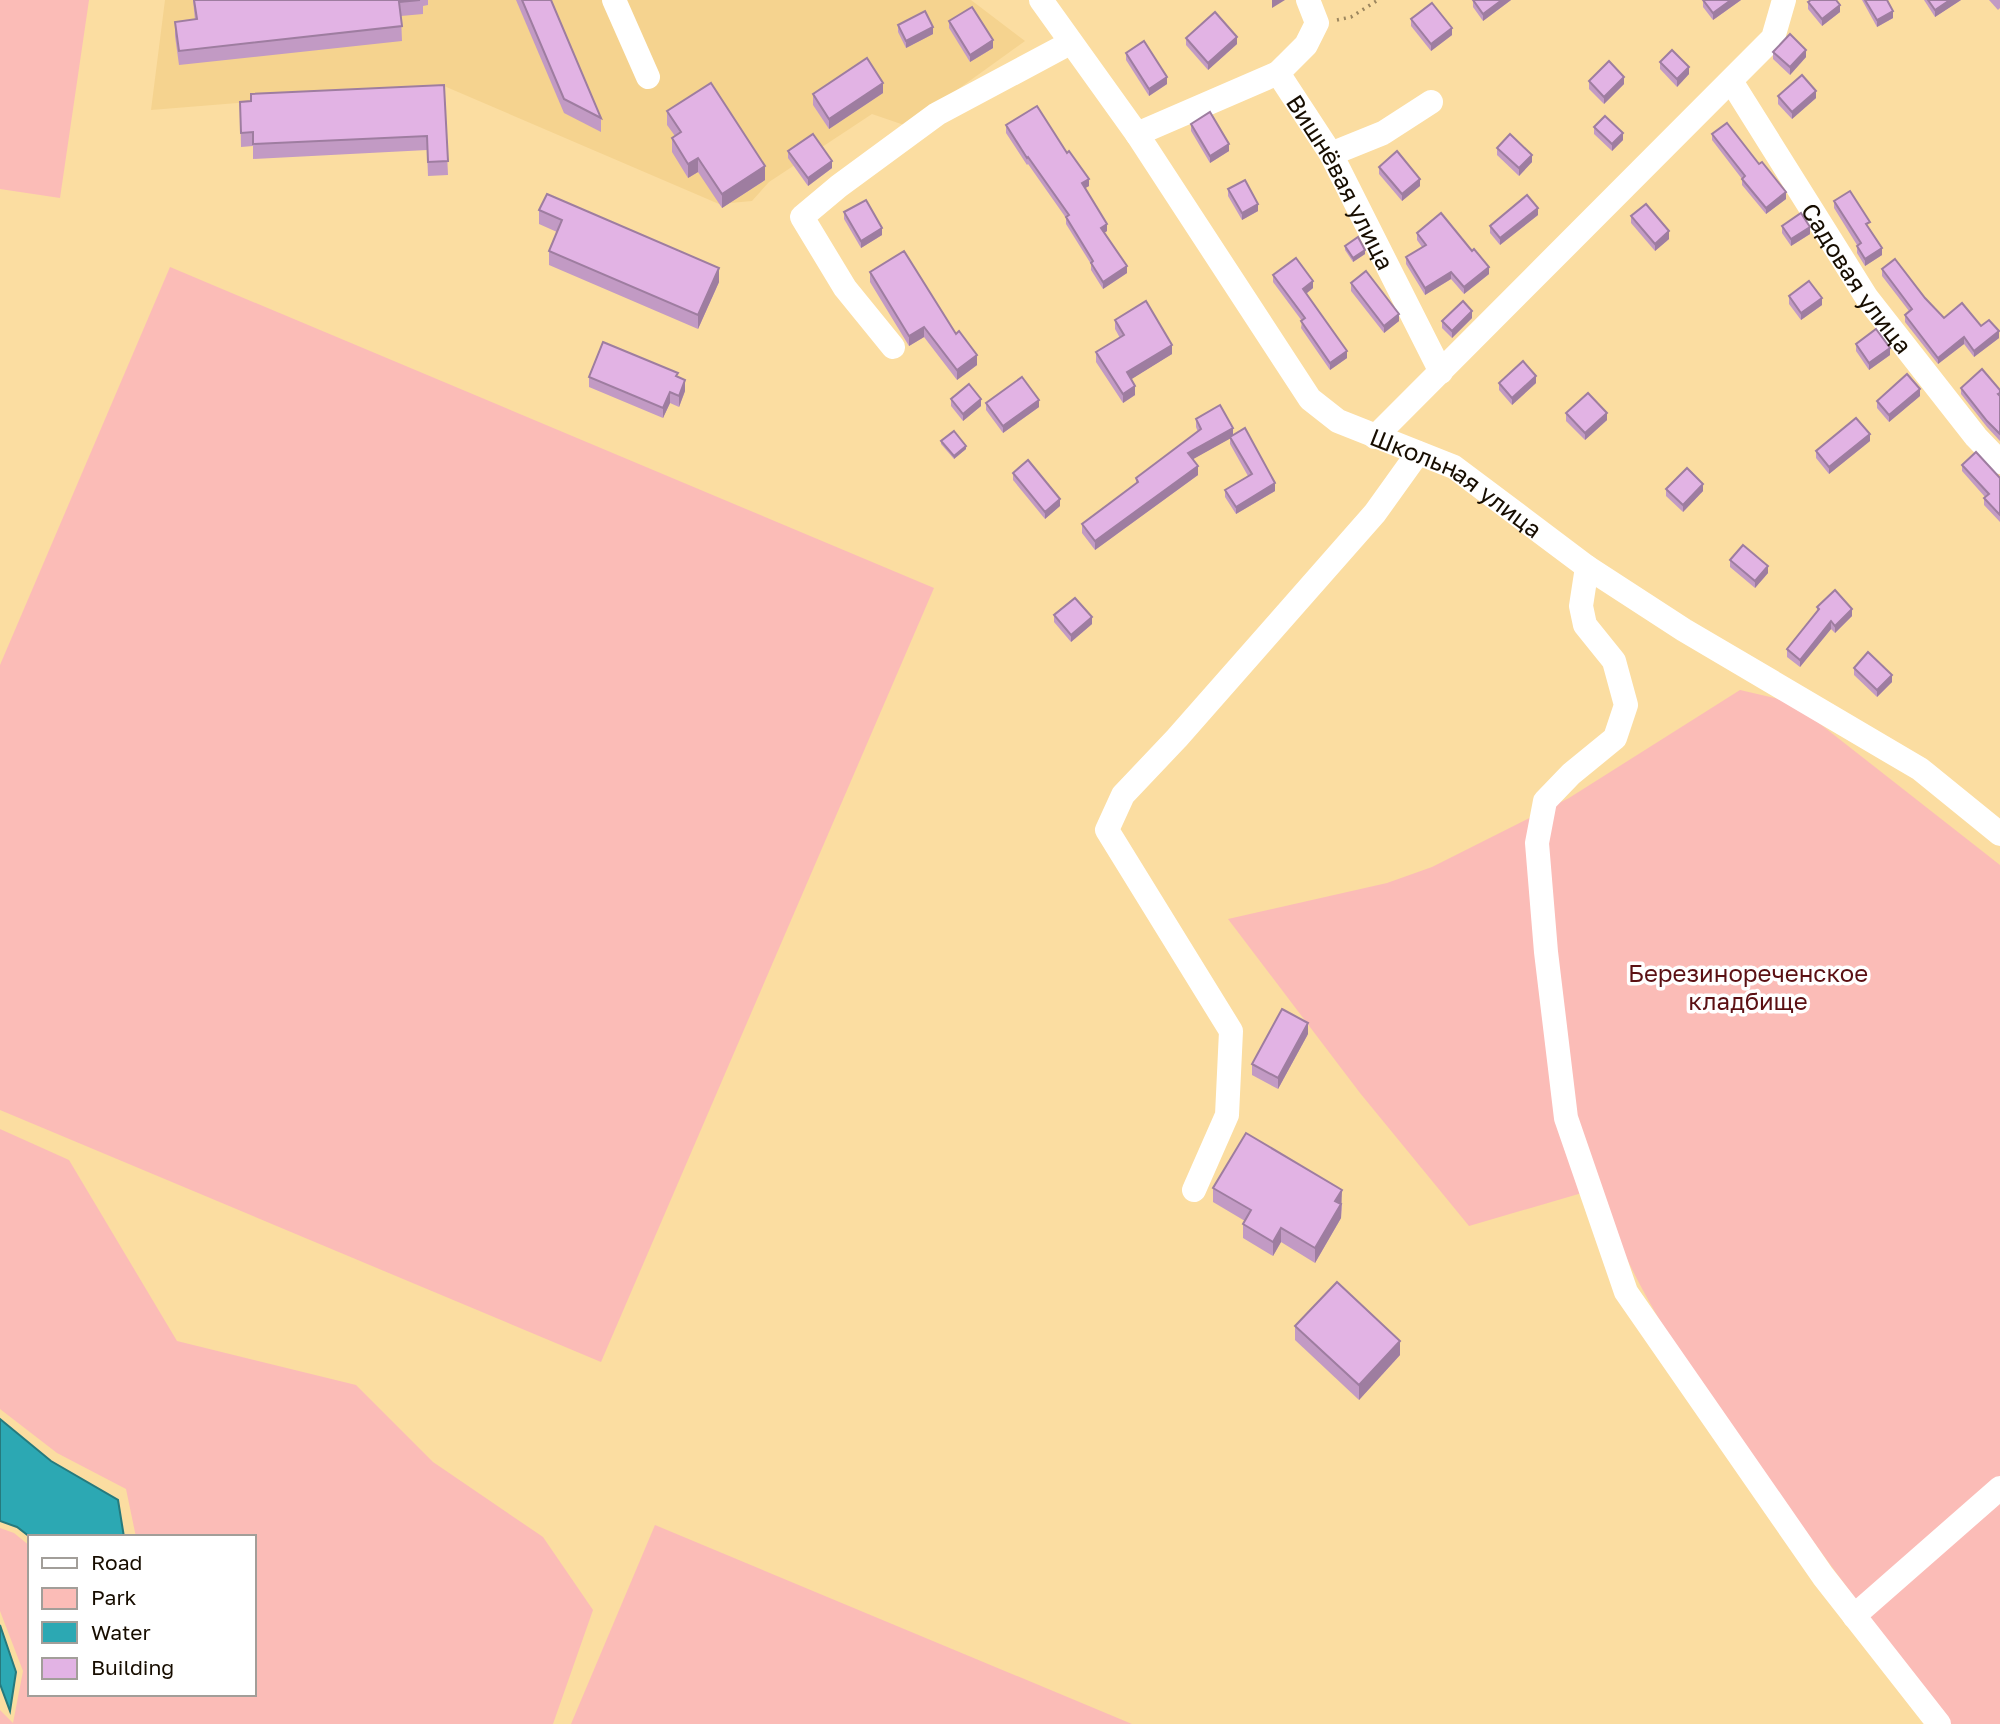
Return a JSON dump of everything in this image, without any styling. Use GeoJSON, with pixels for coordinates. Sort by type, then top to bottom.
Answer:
{"type":"FeatureCollection","features":[{"type":"Feature","properties":{"kind":"street"},"geometry":{"type":"LineString","coordinates":[[614,0],[648,77]]}},
{"type":"Feature","properties":{"kind":"street","name":"Школьная улица"},"geometry":{"type":"LineString","coordinates":[[1041,0],[1137,134],[1310,399],[1338,421],[1454,467],[1587,567],[1684,630],[1920,769],[2000,834]]}},
{"type":"Feature","properties":{"kind":"street"},"geometry":{"type":"LineString","coordinates":[[1308,0],[1317,23]]}},
{"type":"Feature","properties":{"kind":"street"},"geometry":{"type":"LineString","coordinates":[[1375,437],[1773,38],[1784,0]]}},
{"type":"Feature","properties":{"kind":"street","name":"Вишнёвая улица"},"geometry":{"type":"LineString","coordinates":[[1317,23],[1306,45],[1278,73],[1331,154],[1441,372]]}},
{"type":"Feature","properties":{"kind":"street"},"geometry":{"type":"LineString","coordinates":[[893,347],[845,288],[802,218],[839,186],[937,114],[1070,43]]}},
{"type":"Feature","properties":{"kind":"street"},"geometry":{"type":"LineString","coordinates":[[1137,134],[1278,73]]}},
{"type":"Feature","properties":{"kind":"street","name":"Садовая улица"},"geometry":{"type":"LineString","coordinates":[[1731,81],[1867,298],[1976,437],[2000,462]]}},
{"type":"Feature","properties":{"kind":"street"},"geometry":{"type":"LineString","coordinates":[[1331,154],[1383,133],[1432,102]]}},
{"type":"Feature","properties":{"kind":"street"},"geometry":{"type":"LineString","coordinates":[[1194,1190],[1227,1115],[1231,1031],[1107,830],[1123,794],[1177,738],[1376,513],[1418,453]]}},
{"type":"Feature","properties":{"kind":"street"},"geometry":{"type":"LineString","coordinates":[[1587,567],[1581,606],[1586,625],[1614,661],[1626,705],[1615,738],[1571,774],[1545,801],[1537,843],[1546,952],[1566,1118],[1626,1292],[1823,1576],[1939,1724]]}},
{"type":"Feature","properties":{"kind":"street"},"geometry":{"type":"LineString","coordinates":[[1854,1616],[2000,1488]]}},
{"type":"Feature","properties":{"kind":"path"},"geometry":{"type":"LineString","coordinates":[[1317,23],[1351,18],[1378,0]]}},
{"type":"Feature","properties":{"kind":"shaded area"},"geometry":{"type":"Polygon","coordinates":[[[165,0],[971,0],[1025,41],[907,126],[872,114],[769,182],[752,201],[719,204],[444,86],[151,110],[165,0]]]}},
{"type":"Feature","properties":{"kind":"green space"},"geometry":{"type":"Polygon","coordinates":[[[0,0],[89,0],[60,198],[0,189],[0,0]]]}},
{"type":"Feature","properties":{"kind":"green space"},"geometry":{"type":"Polygon","coordinates":[[[170,267],[934,588],[601,1362],[0,1110],[0,665],[170,267]]]}},
{"type":"Feature","properties":{"kind":"green space","name":"Березинореченское кладбище"},"geometry":{"type":"Polygon","coordinates":[[[1740,690],[1792,702],[2000,865],[2000,1724],[1950,1724],[1879,1630],[1739,1439],[1669,1336],[1630,1264],[1599,1188],[1469,1226],[1360,1093],[1228,919],[1387,883],[1432,867],[1569,798],[1740,690]]]}},
{"type":"Feature","properties":{"kind":"green space"},"geometry":{"type":"Polygon","coordinates":[[[0,1129],[69,1160],[177,1341],[356,1385],[433,1462],[543,1537],[593,1610],[553,1724],[0,1724],[0,1710],[13,1723],[23,1671],[0,1611],[0,1528],[14,1533],[28,1544],[28,1696],[256,1696],[256,1535],[136,1535],[126,1489],[57,1453],[0,1409],[0,1129]]]}},
{"type":"Feature","properties":{"kind":"green space"},"geometry":{"type":"Polygon","coordinates":[[[655,1525],[1132,1724],[571,1724],[655,1525]]]}},
{"type":"Feature","properties":{"kind":"water"},"geometry":{"type":"Polygon","coordinates":[[[0,1419],[51,1461],[118,1500],[124,1535],[28,1535],[17,1527],[0,1521],[0,1419]]]}},
{"type":"Feature","properties":{"kind":"water"},"geometry":{"type":"Polygon","coordinates":[[[0,1625],[16,1672],[10,1711],[0,1684],[0,1625]]]}},
{"type":"Feature","properties":{"kind":"building"},"geometry":{"type":"Polygon","coordinates":[[[194,0],[420,0],[399,2],[402,26],[179,51],[175,22],[197,19],[194,0]]]}},
{"type":"Feature","properties":{"kind":"building"},"geometry":{"type":"Polygon","coordinates":[[[522,0],[551,0],[601,118],[564,99],[522,0]]]}},
{"type":"Feature","properties":{"kind":"building"},"geometry":{"type":"Polygon","coordinates":[[[1473,0],[1502,0],[1483,14],[1473,0]]]}},
{"type":"Feature","properties":{"kind":"building"},"geometry":{"type":"Polygon","coordinates":[[[1703,0],[1731,0],[1713,13],[1703,0]]]}},
{"type":"Feature","properties":{"kind":"building"},"geometry":{"type":"Polygon","coordinates":[[[1836,0],[1840,5],[1822,19],[1808,2],[1836,0]]]}},
{"type":"Feature","properties":{"kind":"building"},"geometry":{"type":"Polygon","coordinates":[[[1865,0],[1887,0],[1893,11],[1877,20],[1865,0]]]}},
{"type":"Feature","properties":{"kind":"building"},"geometry":{"type":"Polygon","coordinates":[[[1928,0],[1950,0],[1935,10],[1928,0]]]}},
{"type":"Feature","properties":{"kind":"building"},"geometry":{"type":"Polygon","coordinates":[[[1432,3],[1452,28],[1431,44],[1411,19],[1432,3]]]}},
{"type":"Feature","properties":{"kind":"building"},"geometry":{"type":"Polygon","coordinates":[[[972,7],[993,40],[970,55],[949,21],[972,7]]]}},
{"type":"Feature","properties":{"kind":"building"},"geometry":{"type":"Polygon","coordinates":[[[925,11],[933,27],[906,41],[898,25],[925,11]]]}},
{"type":"Feature","properties":{"kind":"building"},"geometry":{"type":"Polygon","coordinates":[[[1215,12],[1237,37],[1208,63],[1186,38],[1215,12]]]}},
{"type":"Feature","properties":{"kind":"building"},"geometry":{"type":"Polygon","coordinates":[[[1790,34],[1806,50],[1790,67],[1773,52],[1790,34]]]}},
{"type":"Feature","properties":{"kind":"building"},"geometry":{"type":"Polygon","coordinates":[[[1144,41],[1167,77],[1149,89],[1126,53],[1144,41]]]}},
{"type":"Feature","properties":{"kind":"building"},"geometry":{"type":"Polygon","coordinates":[[[1672,50],[1689,67],[1677,79],[1660,62],[1672,50]]]}},
{"type":"Feature","properties":{"kind":"building"},"geometry":{"type":"Polygon","coordinates":[[[867,58],[883,83],[829,119],[813,94],[867,58]]]}},
{"type":"Feature","properties":{"kind":"building"},"geometry":{"type":"Polygon","coordinates":[[[1609,61],[1624,77],[1604,97],[1589,81],[1609,61]]]}},
{"type":"Feature","properties":{"kind":"building"},"geometry":{"type":"Polygon","coordinates":[[[1802,75],[1816,91],[1792,112],[1778,96],[1802,75]]]}},
{"type":"Feature","properties":{"kind":"building"},"geometry":{"type":"Polygon","coordinates":[[[711,83],[765,166],[722,194],[698,158],[688,164],[672,138],[681,132],[667,111],[711,83]]]}},
{"type":"Feature","properties":{"kind":"building"},"geometry":{"type":"Polygon","coordinates":[[[444,85],[448,161],[428,162],[427,136],[253,144],[253,132],[241,133],[240,102],[251,101],[251,94],[444,85]]]}},
{"type":"Feature","properties":{"kind":"building"},"geometry":{"type":"Polygon","coordinates":[[[1037,106],[1067,153],[1069,151],[1089,179],[1082,183],[1107,224],[1101,228],[1127,266],[1103,282],[1066,217],[1069,215],[1006,125],[1037,106]]]}},
{"type":"Feature","properties":{"kind":"building"},"geometry":{"type":"Polygon","coordinates":[[[1210,112],[1229,144],[1210,156],[1191,124],[1210,112]]]}},
{"type":"Feature","properties":{"kind":"building"},"geometry":{"type":"Polygon","coordinates":[[[1605,116],[1623,133],[1612,144],[1594,127],[1605,116]]]}},
{"type":"Feature","properties":{"kind":"building"},"geometry":{"type":"Polygon","coordinates":[[[1727,123],[1759,164],[1762,162],[1786,192],[1766,208],[1742,179],[1745,176],[1712,134],[1727,123]]]}},
{"type":"Feature","properties":{"kind":"building"},"geometry":{"type":"Polygon","coordinates":[[[813,134],[832,161],[808,178],[788,151],[813,134]]]}},
{"type":"Feature","properties":{"kind":"building"},"geometry":{"type":"Polygon","coordinates":[[[1510,134],[1532,155],[1519,168],[1497,148],[1510,134]]]}},
{"type":"Feature","properties":{"kind":"building"},"geometry":{"type":"Polygon","coordinates":[[[1397,151],[1420,179],[1402,194],[1379,167],[1397,151]]]}},
{"type":"Feature","properties":{"kind":"building"},"geometry":{"type":"Polygon","coordinates":[[[1245,180],[1258,204],[1242,213],[1228,189],[1245,180]]]}},
{"type":"Feature","properties":{"kind":"building"},"geometry":{"type":"Polygon","coordinates":[[[1850,191],[1870,222],[1866,224],[1882,248],[1865,259],[1857,246],[1861,243],[1834,201],[1850,191]]]}},
{"type":"Feature","properties":{"kind":"building"},"geometry":{"type":"Polygon","coordinates":[[[547,194],[719,268],[698,315],[549,251],[562,220],[539,210],[547,194]]]}},
{"type":"Feature","properties":{"kind":"building"},"geometry":{"type":"Polygon","coordinates":[[[1527,195],[1538,208],[1500,238],[1490,226],[1527,195]]]}},
{"type":"Feature","properties":{"kind":"building"},"geometry":{"type":"Polygon","coordinates":[[[866,200],[882,228],[861,241],[844,212],[866,200]]]}},
{"type":"Feature","properties":{"kind":"building"},"geometry":{"type":"Polygon","coordinates":[[[1646,204],[1669,231],[1655,244],[1631,216],[1646,204]]]}},
{"type":"Feature","properties":{"kind":"building"},"geometry":{"type":"Polygon","coordinates":[[[1441,213],[1489,267],[1464,287],[1451,272],[1425,288],[1406,257],[1426,245],[1417,233],[1441,213]]]}},
{"type":"Feature","properties":{"kind":"building"},"geometry":{"type":"Polygon","coordinates":[[[1801,213],[1810,227],[1791,239],[1782,226],[1801,213]]]}},
{"type":"Feature","properties":{"kind":"building"},"geometry":{"type":"Polygon","coordinates":[[[1358,237],[1365,250],[1353,258],[1345,246],[1358,237]]]}},
{"type":"Feature","properties":{"kind":"building"},"geometry":{"type":"Polygon","coordinates":[[[904,251],[956,334],[959,331],[977,355],[957,370],[924,327],[909,336],[870,272],[904,251]]]}},
{"type":"Feature","properties":{"kind":"building"},"geometry":{"type":"Polygon","coordinates":[[[1296,258],[1313,281],[1303,289],[1347,351],[1330,363],[1301,321],[1305,318],[1273,275],[1296,258]]]}},
{"type":"Feature","properties":{"kind":"building"},"geometry":{"type":"Polygon","coordinates":[[[1895,259],[1944,318],[1962,303],[1981,326],[1989,320],[1999,331],[1974,351],[1964,337],[1938,358],[1905,315],[1912,309],[1882,269],[1895,259]]]}},
{"type":"Feature","properties":{"kind":"building"},"geometry":{"type":"Polygon","coordinates":[[[1366,271],[1399,314],[1384,326],[1351,283],[1366,271]]]}},
{"type":"Feature","properties":{"kind":"building"},"geometry":{"type":"Polygon","coordinates":[[[1809,281],[1822,298],[1801,313],[1789,296],[1809,281]]]}},
{"type":"Feature","properties":{"kind":"building"},"geometry":{"type":"Polygon","coordinates":[[[1146,301],[1172,345],[1127,372],[1135,386],[1123,394],[1096,352],[1124,335],[1115,320],[1146,301]]]}},
{"type":"Feature","properties":{"kind":"building"},"geometry":{"type":"Polygon","coordinates":[[[1463,301],[1472,311],[1452,331],[1442,321],[1463,301]]]}},
{"type":"Feature","properties":{"kind":"building"},"geometry":{"type":"Polygon","coordinates":[[[1876,329],[1890,348],[1869,363],[1856,344],[1876,329]]]}},
{"type":"Feature","properties":{"kind":"building"},"geometry":{"type":"Polygon","coordinates":[[[603,342],[678,373],[676,376],[685,380],[679,396],[670,392],[663,408],[589,377],[603,342]]]}},
{"type":"Feature","properties":{"kind":"building"},"geometry":{"type":"Polygon","coordinates":[[[1523,361],[1536,376],[1512,398],[1499,383],[1523,361]]]}},
{"type":"Feature","properties":{"kind":"building"},"geometry":{"type":"Polygon","coordinates":[[[1982,369],[2000,390],[2000,434],[1961,388],[1982,369]]]}},
{"type":"Feature","properties":{"kind":"building"},"geometry":{"type":"Polygon","coordinates":[[[1907,374],[1920,389],[1889,415],[1877,401],[1907,374]]]}},
{"type":"Feature","properties":{"kind":"building"},"geometry":{"type":"Polygon","coordinates":[[[1022,377],[1039,400],[1003,426],[986,403],[1022,377]]]}},
{"type":"Feature","properties":{"kind":"building"},"geometry":{"type":"Polygon","coordinates":[[[969,384],[981,399],[963,414],[951,399],[969,384]]]}},
{"type":"Feature","properties":{"kind":"building"},"geometry":{"type":"Polygon","coordinates":[[[1588,393],[1607,413],[1585,433],[1566,413],[1588,393]]]}},
{"type":"Feature","properties":{"kind":"building"},"geometry":{"type":"Polygon","coordinates":[[[1220,405],[1233,428],[1188,453],[1198,466],[1095,541],[1082,524],[1138,482],[1136,478],[1201,429],[1196,419],[1220,405]]]}},
{"type":"Feature","properties":{"kind":"building"},"geometry":{"type":"Polygon","coordinates":[[[1856,418],[1870,434],[1829,467],[1816,451],[1856,418]]]}},
{"type":"Feature","properties":{"kind":"building"},"geometry":{"type":"Polygon","coordinates":[[[1245,428],[1275,483],[1236,507],[1225,490],[1252,474],[1230,437],[1245,428]]]}},
{"type":"Feature","properties":{"kind":"building"},"geometry":{"type":"Polygon","coordinates":[[[954,431],[966,446],[954,456],[941,441],[954,431]]]}},
{"type":"Feature","properties":{"kind":"building"},"geometry":{"type":"Polygon","coordinates":[[[1976,452],[2000,478],[2000,515],[1984,498],[1989,494],[1962,465],[1976,452]]]}},
{"type":"Feature","properties":{"kind":"building"},"geometry":{"type":"Polygon","coordinates":[[[1028,460],[1060,499],[1045,512],[1013,473],[1028,460]]]}},
{"type":"Feature","properties":{"kind":"building"},"geometry":{"type":"Polygon","coordinates":[[[1687,468],[1703,484],[1683,505],[1666,489],[1687,468]]]}},
{"type":"Feature","properties":{"kind":"building"},"geometry":{"type":"Polygon","coordinates":[[[1743,545],[1768,566],[1755,581],[1730,560],[1743,545]]]}},
{"type":"Feature","properties":{"kind":"building"},"geometry":{"type":"Polygon","coordinates":[[[1835,590],[1852,609],[1835,626],[1831,621],[1800,660],[1787,649],[1819,609],[1817,607],[1835,590]]]}},
{"type":"Feature","properties":{"kind":"building"},"geometry":{"type":"Polygon","coordinates":[[[1075,598],[1092,617],[1071,635],[1054,615],[1075,598]]]}},
{"type":"Feature","properties":{"kind":"building"},"geometry":{"type":"Polygon","coordinates":[[[1868,652],[1892,675],[1877,690],[1854,668],[1868,652]]]}},
{"type":"Feature","properties":{"kind":"building"},"geometry":{"type":"Polygon","coordinates":[[[1282,1009],[1308,1023],[1278,1078],[1252,1064],[1282,1009]]]}},
{"type":"Feature","properties":{"kind":"building"},"geometry":{"type":"Polygon","coordinates":[[[1246,1133],[1342,1190],[1335,1201],[1341,1204],[1315,1248],[1281,1228],[1273,1242],[1243,1224],[1251,1210],[1213,1188],[1246,1133]]]}},
{"type":"Feature","properties":{"kind":"building"},"geometry":{"type":"Polygon","coordinates":[[[1337,1282],[1400,1341],[1359,1385],[1295,1326],[1337,1282]]]}}]}
